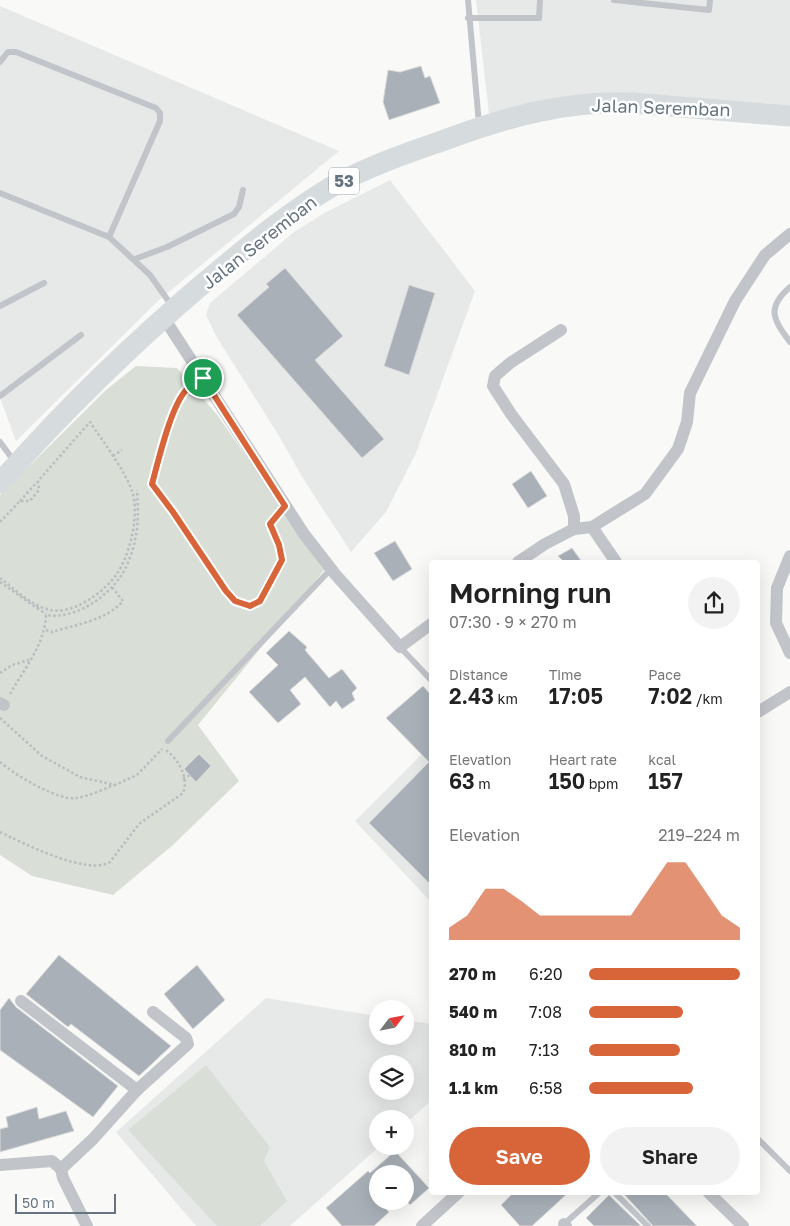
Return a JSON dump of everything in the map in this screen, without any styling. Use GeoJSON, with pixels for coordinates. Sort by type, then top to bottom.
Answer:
{"type":"FeatureCollection","features":[{"type":"Feature","properties":{"kind":"main road","name":"Jalan Seremban"},"geometry":{"type":"LineString","coordinates":[[0,483],[95,382],[169,313],[260,236],[296,209],[335,185],[417,149],[479,127],[524,114],[563,106],[610,102],[688,106],[790,116]]}},
{"type":"Feature","properties":{"kind":"street"},"geometry":{"type":"LineString","coordinates":[[521,560],[545,544],[574,529],[592,527],[644,494],[678,449],[687,422],[690,393],[734,301],[765,256],[790,234]]}},
{"type":"Feature","properties":{"kind":"street"},"geometry":{"type":"LineString","coordinates":[[169,313],[203,378],[285,506],[331,569],[400,647],[429,625]]}},
{"type":"Feature","properties":{"kind":"street"},"geometry":{"type":"LineString","coordinates":[[561,330],[510,363],[495,376],[493,386],[564,484],[574,516],[574,529]]}},
{"type":"Feature","properties":{"kind":"street"},"geometry":{"type":"LineString","coordinates":[[592,527],[615,560]]}},
{"type":"Feature","properties":{"kind":"street"},"geometry":{"type":"LineString","coordinates":[[790,556],[776,588],[776,624],[790,654]]}},
{"type":"Feature","properties":{"kind":"street"},"geometry":{"type":"LineString","coordinates":[[760,711],[790,692]]}},
{"type":"Feature","properties":{"kind":"street"},"geometry":{"type":"LineString","coordinates":[[21,1002],[137,1090]]}},
{"type":"Feature","properties":{"kind":"street"},"geometry":{"type":"LineString","coordinates":[[62,1169],[93,1139],[137,1090],[188,1044],[186,1038],[153,1012]]}},
{"type":"Feature","properties":{"kind":"street"},"geometry":{"type":"LineString","coordinates":[[0,1165],[52,1161],[62,1169],[63,1178],[87,1226]]}},
{"type":"Feature","properties":{"kind":"street"},"geometry":{"type":"LineString","coordinates":[[422,1226],[456,1195]]}},
{"type":"Feature","properties":{"kind":"street"},"geometry":{"type":"LineString","coordinates":[[711,1195],[743,1226]]}},
{"type":"Feature","properties":{"kind":"lane"},"geometry":{"type":"LineString","coordinates":[[468,0],[468,18],[479,127]]}},
{"type":"Feature","properties":{"kind":"lane"},"geometry":{"type":"LineString","coordinates":[[468,18],[539,18],[540,0]]}},
{"type":"Feature","properties":{"kind":"lane"},"geometry":{"type":"LineString","coordinates":[[614,0],[709,10],[710,0]]}},
{"type":"Feature","properties":{"kind":"lane"},"geometry":{"type":"LineString","coordinates":[[0,62],[8,52],[16,52],[156,108],[160,113],[160,121],[109,237]]}},
{"type":"Feature","properties":{"kind":"lane"},"geometry":{"type":"LineString","coordinates":[[135,259],[167,247],[234,214],[239,207],[243,190]]}},
{"type":"Feature","properties":{"kind":"lane"},"geometry":{"type":"LineString","coordinates":[[0,193],[109,237],[135,259],[150,275],[169,313]]}},
{"type":"Feature","properties":{"kind":"lane"},"geometry":{"type":"LineString","coordinates":[[0,306],[44,284]]}},
{"type":"Feature","properties":{"kind":"lane"},"geometry":{"type":"LineString","coordinates":[[790,287],[778,297],[773,312],[776,321],[790,342]]}},
{"type":"Feature","properties":{"kind":"lane"},"geometry":{"type":"LineString","coordinates":[[0,396],[81,335]]}},
{"type":"Feature","properties":{"kind":"lane"},"geometry":{"type":"LineString","coordinates":[[203,378],[186,390],[180,401],[161,448],[152,484],[173,512],[212,572],[235,601],[250,606],[260,601],[270,584],[282,560],[279,545],[270,524],[285,506]]}},
{"type":"Feature","properties":{"kind":"lane"},"geometry":{"type":"LineString","coordinates":[[0,442],[16,465]]}},
{"type":"Feature","properties":{"kind":"lane"},"geometry":{"type":"LineString","coordinates":[[168,741],[331,569]]}},
{"type":"Feature","properties":{"kind":"lane"},"geometry":{"type":"LineString","coordinates":[[400,647],[429,678]]}},
{"type":"Feature","properties":{"kind":"lane"},"geometry":{"type":"LineString","coordinates":[[760,1141],[790,1171]]}},
{"type":"Feature","properties":{"kind":"lane"},"geometry":{"type":"LineString","coordinates":[[564,1225],[597,1195]]}},
{"type":"Feature","properties":{"kind":"lane"},"geometry":{"type":"LineString","coordinates":[[617,1195],[648,1226]]}},
{"type":"Feature","properties":{"kind":"path"},"geometry":{"type":"LineString","coordinates":[[0,522],[90,422],[113,456],[132,490],[135,507],[134,523],[123,563],[116,576],[92,598],[71,608],[60,611],[51,610],[38,607],[0,582]]}},
{"type":"Feature","properties":{"kind":"path"},"geometry":{"type":"LineString","coordinates":[[113,456],[122,450]]}},
{"type":"Feature","properties":{"kind":"path"},"geometry":{"type":"LineString","coordinates":[[20,501],[30,501],[39,490],[38,481]]}},
{"type":"Feature","properties":{"kind":"path"},"geometry":{"type":"LineString","coordinates":[[0,578],[46,615],[58,616],[86,607],[96,601],[122,575],[135,541],[139,514],[137,490]]}},
{"type":"Feature","properties":{"kind":"path"},"geometry":{"type":"LineString","coordinates":[[46,630],[52,632],[95,619],[118,606],[123,601],[111,586]]}},
{"type":"Feature","properties":{"kind":"path"},"geometry":{"type":"LineString","coordinates":[[58,616],[60,611]]}},
{"type":"Feature","properties":{"kind":"path"},"geometry":{"type":"LineString","coordinates":[[2,704],[46,630],[46,615]]}},
{"type":"Feature","properties":{"kind":"path"},"geometry":{"type":"LineString","coordinates":[[0,673],[12,665],[29,660]]}},
{"type":"Feature","properties":{"kind":"path"},"geometry":{"type":"LineString","coordinates":[[0,718],[42,756],[80,777],[116,785]]}},
{"type":"Feature","properties":{"kind":"path"},"geometry":{"type":"LineString","coordinates":[[0,762],[31,782],[63,798],[75,799],[116,785],[137,774],[163,748],[178,761],[183,771],[185,787],[183,793],[139,824],[110,862],[105,865],[88,866],[42,852],[0,832]]}},
{"type":"Feature","properties":{"kind":"path"},"geometry":{"type":"LineString","coordinates":[[183,779],[190,775]]}},
{"type":"Feature","properties":{"kind":"shaded area"},"geometry":{"type":"Polygon","coordinates":[[[476,0],[790,0],[790,116],[633,103],[490,123],[476,0]]]}},
{"type":"Feature","properties":{"kind":"shaded area"},"geometry":{"type":"Polygon","coordinates":[[[0,6],[339,151],[159,300],[16,441],[0,398],[0,6]]]}},
{"type":"Feature","properties":{"kind":"shaded area"},"geometry":{"type":"Polygon","coordinates":[[[390,180],[475,291],[416,453],[386,512],[351,552],[304,480],[279,436],[216,336],[206,315],[210,303],[294,232],[326,212],[390,180]]]}},
{"type":"Feature","properties":{"kind":"shaded area"},"geometry":{"type":"Polygon","coordinates":[[[136,366],[177,368],[218,416],[325,569],[198,725],[239,781],[173,845],[113,895],[32,876],[0,855],[0,495],[107,389],[136,366]]]}},
{"type":"Feature","properties":{"kind":"shaded area"},"geometry":{"type":"Polygon","coordinates":[[[429,747],[429,900],[355,821],[429,747]]]}},
{"type":"Feature","properties":{"kind":"shaded area"},"geometry":{"type":"Polygon","coordinates":[[[266,998],[369,1015],[369,1045],[414,1045],[414,1021],[429,1024],[429,1103],[414,1116],[414,1110],[369,1110],[370,1155],[290,1226],[196,1226],[116,1132],[266,998]]]}},
{"type":"Feature","properties":{"kind":"shaded area"},"geometry":{"type":"Polygon","coordinates":[[[206,1065],[270,1147],[264,1161],[287,1201],[260,1226],[217,1226],[128,1130],[206,1065]]]}},
{"type":"Feature","properties":{"kind":"building"},"geometry":{"type":"Polygon","coordinates":[[[421,66],[425,78],[430,76],[440,103],[389,120],[383,102],[388,70],[400,72],[421,66]]]}},
{"type":"Feature","properties":{"kind":"building"},"geometry":{"type":"Polygon","coordinates":[[[285,268],[343,336],[315,360],[384,439],[362,458],[237,315],[269,287],[266,284],[285,268]]]}},
{"type":"Feature","properties":{"kind":"building"},"geometry":{"type":"Polygon","coordinates":[[[409,285],[435,293],[409,375],[384,366],[409,285]]]}},
{"type":"Feature","properties":{"kind":"building"},"geometry":{"type":"Polygon","coordinates":[[[531,471],[547,496],[528,508],[512,484],[531,471]]]}},
{"type":"Feature","properties":{"kind":"building"},"geometry":{"type":"Polygon","coordinates":[[[395,541],[412,569],[393,581],[374,553],[395,541]]]}},
{"type":"Feature","properties":{"kind":"building"},"geometry":{"type":"Polygon","coordinates":[[[572,548],[581,560],[562,560],[558,556],[572,548]]]}},
{"type":"Feature","properties":{"kind":"building"},"geometry":{"type":"Polygon","coordinates":[[[289,631],[307,647],[305,650],[329,678],[342,669],[357,688],[352,693],[355,700],[342,709],[336,701],[330,707],[305,677],[290,690],[301,704],[278,723],[249,692],[278,665],[266,653],[289,631]]]}},
{"type":"Feature","properties":{"kind":"building"},"geometry":{"type":"Polygon","coordinates":[[[423,686],[429,693],[429,762],[386,718],[423,686]]]}},
{"type":"Feature","properties":{"kind":"building"},"geometry":{"type":"Polygon","coordinates":[[[199,754],[211,766],[196,782],[184,769],[199,754]]]}},
{"type":"Feature","properties":{"kind":"building"},"geometry":{"type":"Polygon","coordinates":[[[429,762],[429,883],[369,823],[429,762]]]}},
{"type":"Feature","properties":{"kind":"building"},"geometry":{"type":"Polygon","coordinates":[[[59,955],[171,1046],[139,1076],[71,1024],[68,1027],[26,994],[59,955]]]}},
{"type":"Feature","properties":{"kind":"building"},"geometry":{"type":"Polygon","coordinates":[[[197,965],[225,1000],[193,1029],[164,994],[197,965]]]}},
{"type":"Feature","properties":{"kind":"building"},"geometry":{"type":"Polygon","coordinates":[[[9,998],[16,1007],[118,1086],[93,1117],[0,1050],[0,1010],[9,998]]]}},
{"type":"Feature","properties":{"kind":"building"},"geometry":{"type":"Polygon","coordinates":[[[37,1107],[39,1119],[66,1111],[74,1131],[0,1152],[0,1129],[8,1127],[6,1117],[37,1107]]]}},
{"type":"Feature","properties":{"kind":"building"},"geometry":{"type":"Polygon","coordinates":[[[390,1155],[399,1155],[408,1165],[379,1165],[390,1155]]]}},
{"type":"Feature","properties":{"kind":"building"},"geometry":{"type":"Polygon","coordinates":[[[368,1171],[369,1210],[387,1210],[389,1212],[374,1226],[342,1226],[326,1208],[368,1171]]]}},
{"type":"Feature","properties":{"kind":"building"},"geometry":{"type":"Polygon","coordinates":[[[414,1172],[429,1188],[414,1201],[414,1172]]]}},
{"type":"Feature","properties":{"kind":"building"},"geometry":{"type":"Polygon","coordinates":[[[511,1195],[566,1195],[532,1226],[520,1226],[501,1205],[511,1195]]]}},
{"type":"Feature","properties":{"kind":"building"},"geometry":{"type":"Polygon","coordinates":[[[610,1195],[641,1226],[594,1226],[586,1218],[610,1195]]]}},
{"type":"Feature","properties":{"kind":"building"},"geometry":{"type":"Polygon","coordinates":[[[625,1195],[667,1195],[697,1226],[653,1226],[625,1195]]]}},
{"type":"Feature","properties":{"kind":"route"},"geometry":{"type":"LineString","coordinates":[[203,378],[285,506],[270,524],[279,545],[282,560],[260,601],[250,606],[235,601],[226,591],[152,484],[161,448],[180,401],[186,390],[203,378]]}}]}
